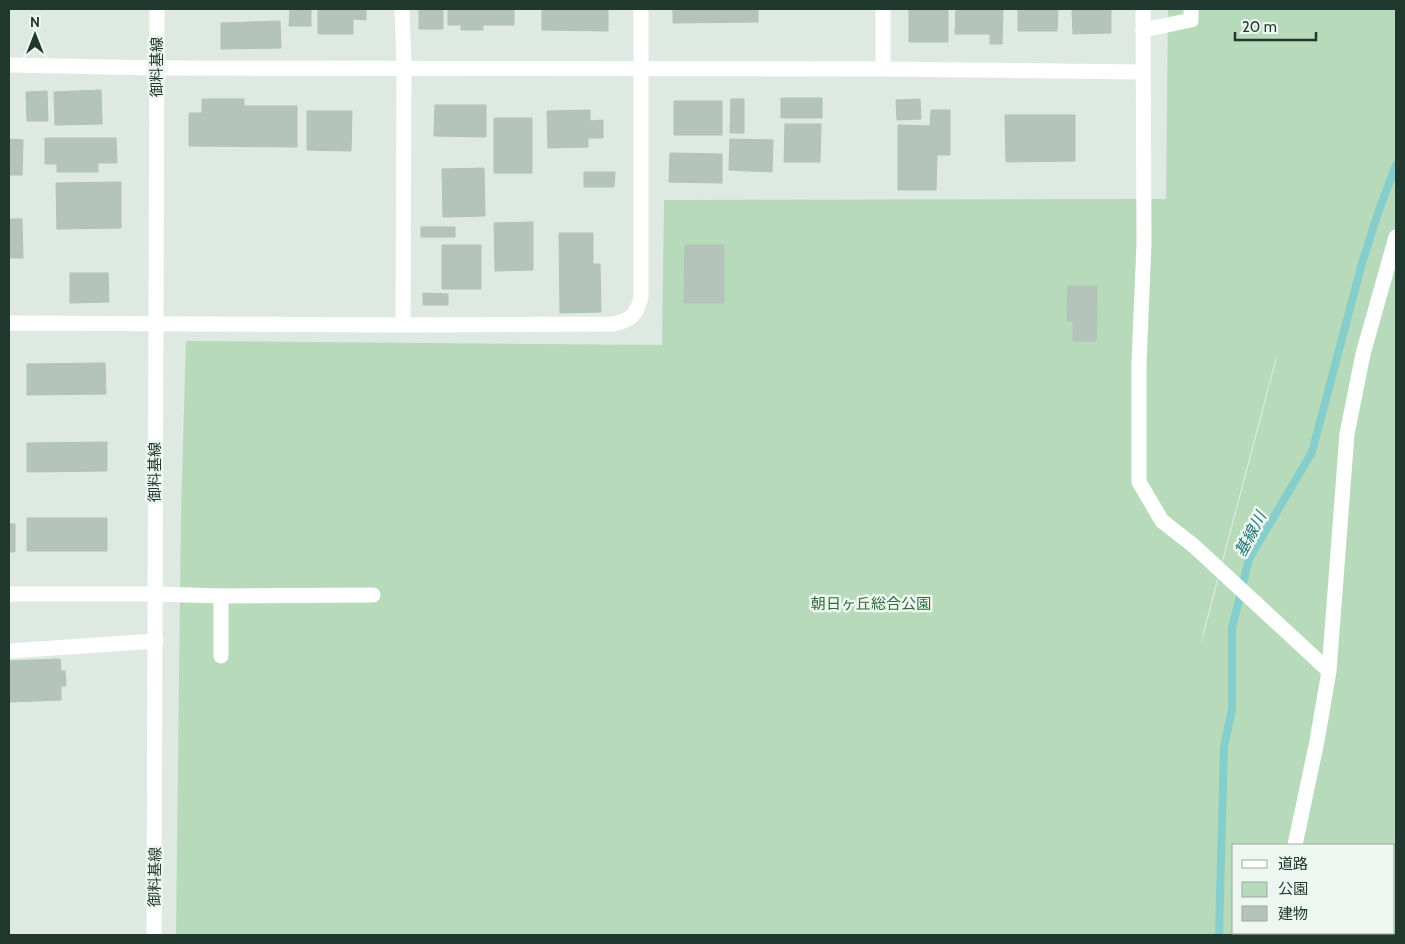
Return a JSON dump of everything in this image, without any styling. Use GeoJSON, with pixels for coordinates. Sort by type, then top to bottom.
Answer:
{"type":"FeatureCollection","features":[{"type":"Feature","properties":{"kind":"street","name":"御料基線"},"geometry":{"type":"LineString","coordinates":[[154,935],[157,9]]}},
{"type":"Feature","properties":{"kind":"street"},"geometry":{"type":"LineString","coordinates":[[402,9],[404,67],[403,325]]}},
{"type":"Feature","properties":{"kind":"street"},"geometry":{"type":"LineString","coordinates":[[9,323],[614,324],[629,320],[638,309],[641,297],[641,9]]}},
{"type":"Feature","properties":{"kind":"street"},"geometry":{"type":"LineString","coordinates":[[882,69],[883,9]]}},
{"type":"Feature","properties":{"kind":"street"},"geometry":{"type":"LineString","coordinates":[[1143,9],[1144,243],[1139,364],[1139,482],[1162,521],[1194,546],[1329,671]]}},
{"type":"Feature","properties":{"kind":"street"},"geometry":{"type":"LineString","coordinates":[[1143,30],[1191,20],[1191,9]]}},
{"type":"Feature","properties":{"kind":"street"},"geometry":{"type":"LineString","coordinates":[[9,65],[156,68],[404,67],[1143,72]]}},
{"type":"Feature","properties":{"kind":"street"},"geometry":{"type":"LineString","coordinates":[[1295,844],[1317,741],[1329,671],[1347,434],[1364,354],[1396,237]]}},
{"type":"Feature","properties":{"kind":"street"},"geometry":{"type":"LineString","coordinates":[[9,594],[373,595]]}},
{"type":"Feature","properties":{"kind":"street"},"geometry":{"type":"LineString","coordinates":[[221,596],[221,656]]}},
{"type":"Feature","properties":{"kind":"street"},"geometry":{"type":"LineString","coordinates":[[9,651],[156,641]]}},
{"type":"Feature","properties":{"kind":"green space","name":"朝日ヶ丘総合公園"},"geometry":{"type":"Polygon","coordinates":[[[1168,9],[1396,9],[1396,935],[176,935],[181,513],[186,341],[662,345],[664,200],[1166,199],[1168,9]],[[1277,357],[1204,629],[1201,645],[1277,357]]]}},
{"type":"Feature","properties":{"kind":"building"},"geometry":{"type":"Polygon","coordinates":[[[290,9],[311,9],[311,26],[289,26],[290,9]]]}},
{"type":"Feature","properties":{"kind":"building"},"geometry":{"type":"Polygon","coordinates":[[[318,9],[366,9],[366,20],[353,19],[353,34],[318,34],[318,9]]]}},
{"type":"Feature","properties":{"kind":"building"},"geometry":{"type":"Polygon","coordinates":[[[419,9],[443,9],[443,29],[419,29],[419,9]]]}},
{"type":"Feature","properties":{"kind":"building"},"geometry":{"type":"Polygon","coordinates":[[[448,9],[514,9],[514,25],[483,25],[483,30],[461,30],[461,25],[448,25],[448,9]]]}},
{"type":"Feature","properties":{"kind":"building"},"geometry":{"type":"Polygon","coordinates":[[[542,9],[608,9],[608,31],[542,30],[542,9]]]}},
{"type":"Feature","properties":{"kind":"building"},"geometry":{"type":"Polygon","coordinates":[[[673,9],[758,9],[758,22],[673,23],[673,9]]]}},
{"type":"Feature","properties":{"kind":"building"},"geometry":{"type":"Polygon","coordinates":[[[909,9],[948,9],[948,42],[909,42],[909,9]]]}},
{"type":"Feature","properties":{"kind":"building"},"geometry":{"type":"Polygon","coordinates":[[[956,9],[1003,9],[1002,44],[990,44],[990,34],[955,34],[956,9]]]}},
{"type":"Feature","properties":{"kind":"building"},"geometry":{"type":"Polygon","coordinates":[[[1018,9],[1058,9],[1057,31],[1018,31],[1018,9]]]}},
{"type":"Feature","properties":{"kind":"building"},"geometry":{"type":"Polygon","coordinates":[[[1072,9],[1111,9],[1111,33],[1073,34],[1072,9]]]}},
{"type":"Feature","properties":{"kind":"building"},"geometry":{"type":"Polygon","coordinates":[[[280,21],[281,48],[221,49],[221,23],[280,21]]]}},
{"type":"Feature","properties":{"kind":"building"},"geometry":{"type":"Polygon","coordinates":[[[101,90],[102,124],[55,125],[54,92],[101,90]]]}},
{"type":"Feature","properties":{"kind":"building"},"geometry":{"type":"Polygon","coordinates":[[[47,91],[48,121],[27,121],[26,92],[47,91]]]}},
{"type":"Feature","properties":{"kind":"building"},"geometry":{"type":"Polygon","coordinates":[[[781,98],[822,98],[822,118],[781,118],[781,98]]]}},
{"type":"Feature","properties":{"kind":"building"},"geometry":{"type":"Polygon","coordinates":[[[202,99],[244,99],[244,106],[297,106],[297,147],[189,146],[189,113],[202,113],[202,99]]]}},
{"type":"Feature","properties":{"kind":"building"},"geometry":{"type":"Polygon","coordinates":[[[731,99],[744,99],[744,133],[730,133],[731,99]]]}},
{"type":"Feature","properties":{"kind":"building"},"geometry":{"type":"Polygon","coordinates":[[[920,99],[921,119],[897,120],[896,100],[920,99]]]}},
{"type":"Feature","properties":{"kind":"building"},"geometry":{"type":"Polygon","coordinates":[[[674,101],[722,101],[722,135],[674,135],[674,101]]]}},
{"type":"Feature","properties":{"kind":"building"},"geometry":{"type":"Polygon","coordinates":[[[435,105],[486,105],[486,137],[434,136],[435,105]]]}},
{"type":"Feature","properties":{"kind":"building"},"geometry":{"type":"Polygon","coordinates":[[[590,110],[590,121],[603,120],[603,138],[588,138],[588,147],[548,148],[547,111],[590,110]]]}},
{"type":"Feature","properties":{"kind":"building"},"geometry":{"type":"Polygon","coordinates":[[[931,110],[950,110],[950,155],[937,155],[936,190],[898,190],[898,125],[930,126],[931,110]]]}},
{"type":"Feature","properties":{"kind":"building"},"geometry":{"type":"Polygon","coordinates":[[[307,111],[352,111],[351,151],[307,150],[307,111]]]}},
{"type":"Feature","properties":{"kind":"building"},"geometry":{"type":"Polygon","coordinates":[[[1005,115],[1075,115],[1075,161],[1006,162],[1005,115]]]}},
{"type":"Feature","properties":{"kind":"building"},"geometry":{"type":"Polygon","coordinates":[[[494,118],[532,118],[532,173],[494,173],[494,118]]]}},
{"type":"Feature","properties":{"kind":"building"},"geometry":{"type":"Polygon","coordinates":[[[785,124],[821,124],[820,162],[784,162],[785,124]]]}},
{"type":"Feature","properties":{"kind":"building"},"geometry":{"type":"Polygon","coordinates":[[[45,138],[116,138],[117,163],[98,163],[98,172],[57,172],[57,164],[45,164],[45,138]]]}},
{"type":"Feature","properties":{"kind":"building"},"geometry":{"type":"Polygon","coordinates":[[[9,139],[23,140],[22,175],[9,175],[9,139]]]}},
{"type":"Feature","properties":{"kind":"building"},"geometry":{"type":"Polygon","coordinates":[[[730,139],[773,140],[772,172],[729,170],[730,139]]]}},
{"type":"Feature","properties":{"kind":"building"},"geometry":{"type":"Polygon","coordinates":[[[670,153],[722,154],[722,183],[669,182],[670,153]]]}},
{"type":"Feature","properties":{"kind":"building"},"geometry":{"type":"Polygon","coordinates":[[[484,168],[485,216],[443,217],[442,169],[484,168]]]}},
{"type":"Feature","properties":{"kind":"building"},"geometry":{"type":"Polygon","coordinates":[[[584,172],[615,172],[614,187],[584,187],[584,172]]]}},
{"type":"Feature","properties":{"kind":"building"},"geometry":{"type":"Polygon","coordinates":[[[121,182],[121,228],[57,229],[56,183],[121,182]]]}},
{"type":"Feature","properties":{"kind":"building"},"geometry":{"type":"Polygon","coordinates":[[[9,219],[22,219],[23,258],[9,258],[9,219]]]}},
{"type":"Feature","properties":{"kind":"building"},"geometry":{"type":"Polygon","coordinates":[[[533,222],[533,270],[495,271],[494,223],[533,222]]]}},
{"type":"Feature","properties":{"kind":"building"},"geometry":{"type":"Polygon","coordinates":[[[421,227],[455,227],[455,237],[421,237],[421,227]]]}},
{"type":"Feature","properties":{"kind":"building"},"geometry":{"type":"Polygon","coordinates":[[[559,233],[593,233],[593,264],[600,264],[601,312],[560,313],[559,233]]]}},
{"type":"Feature","properties":{"kind":"building"},"geometry":{"type":"Polygon","coordinates":[[[442,245],[481,245],[481,289],[442,289],[442,245]]]}},
{"type":"Feature","properties":{"kind":"building"},"geometry":{"type":"Polygon","coordinates":[[[685,245],[724,245],[724,303],[684,303],[685,245]]]}},
{"type":"Feature","properties":{"kind":"building"},"geometry":{"type":"Polygon","coordinates":[[[70,273],[108,273],[109,302],[70,303],[70,273]]]}},
{"type":"Feature","properties":{"kind":"building"},"geometry":{"type":"Polygon","coordinates":[[[1068,286],[1097,286],[1096,341],[1073,341],[1073,321],[1067,321],[1068,286]]]}},
{"type":"Feature","properties":{"kind":"building"},"geometry":{"type":"Polygon","coordinates":[[[423,293],[448,294],[448,305],[423,305],[423,293]]]}},
{"type":"Feature","properties":{"kind":"building"},"geometry":{"type":"Polygon","coordinates":[[[105,363],[106,394],[27,395],[27,364],[105,363]]]}},
{"type":"Feature","properties":{"kind":"building"},"geometry":{"type":"Polygon","coordinates":[[[107,442],[107,471],[27,472],[27,443],[107,442]]]}},
{"type":"Feature","properties":{"kind":"building"},"geometry":{"type":"Polygon","coordinates":[[[27,518],[107,518],[107,551],[27,551],[27,518]]]}},
{"type":"Feature","properties":{"kind":"building"},"geometry":{"type":"Polygon","coordinates":[[[9,524],[15,524],[15,552],[9,552],[9,524]]]}},
{"type":"Feature","properties":{"kind":"building"},"geometry":{"type":"Polygon","coordinates":[[[60,659],[61,671],[65,671],[66,686],[61,686],[61,700],[9,702],[9,661],[60,659]]]}},
{"type":"Feature","properties":{"kind":"waterway","name":"基線川"},"geometry":{"type":"LineString","coordinates":[[1219,935],[1224,747],[1232,709],[1232,628],[1249,559],[1312,452],[1362,263],[1396,165]]}}]}
